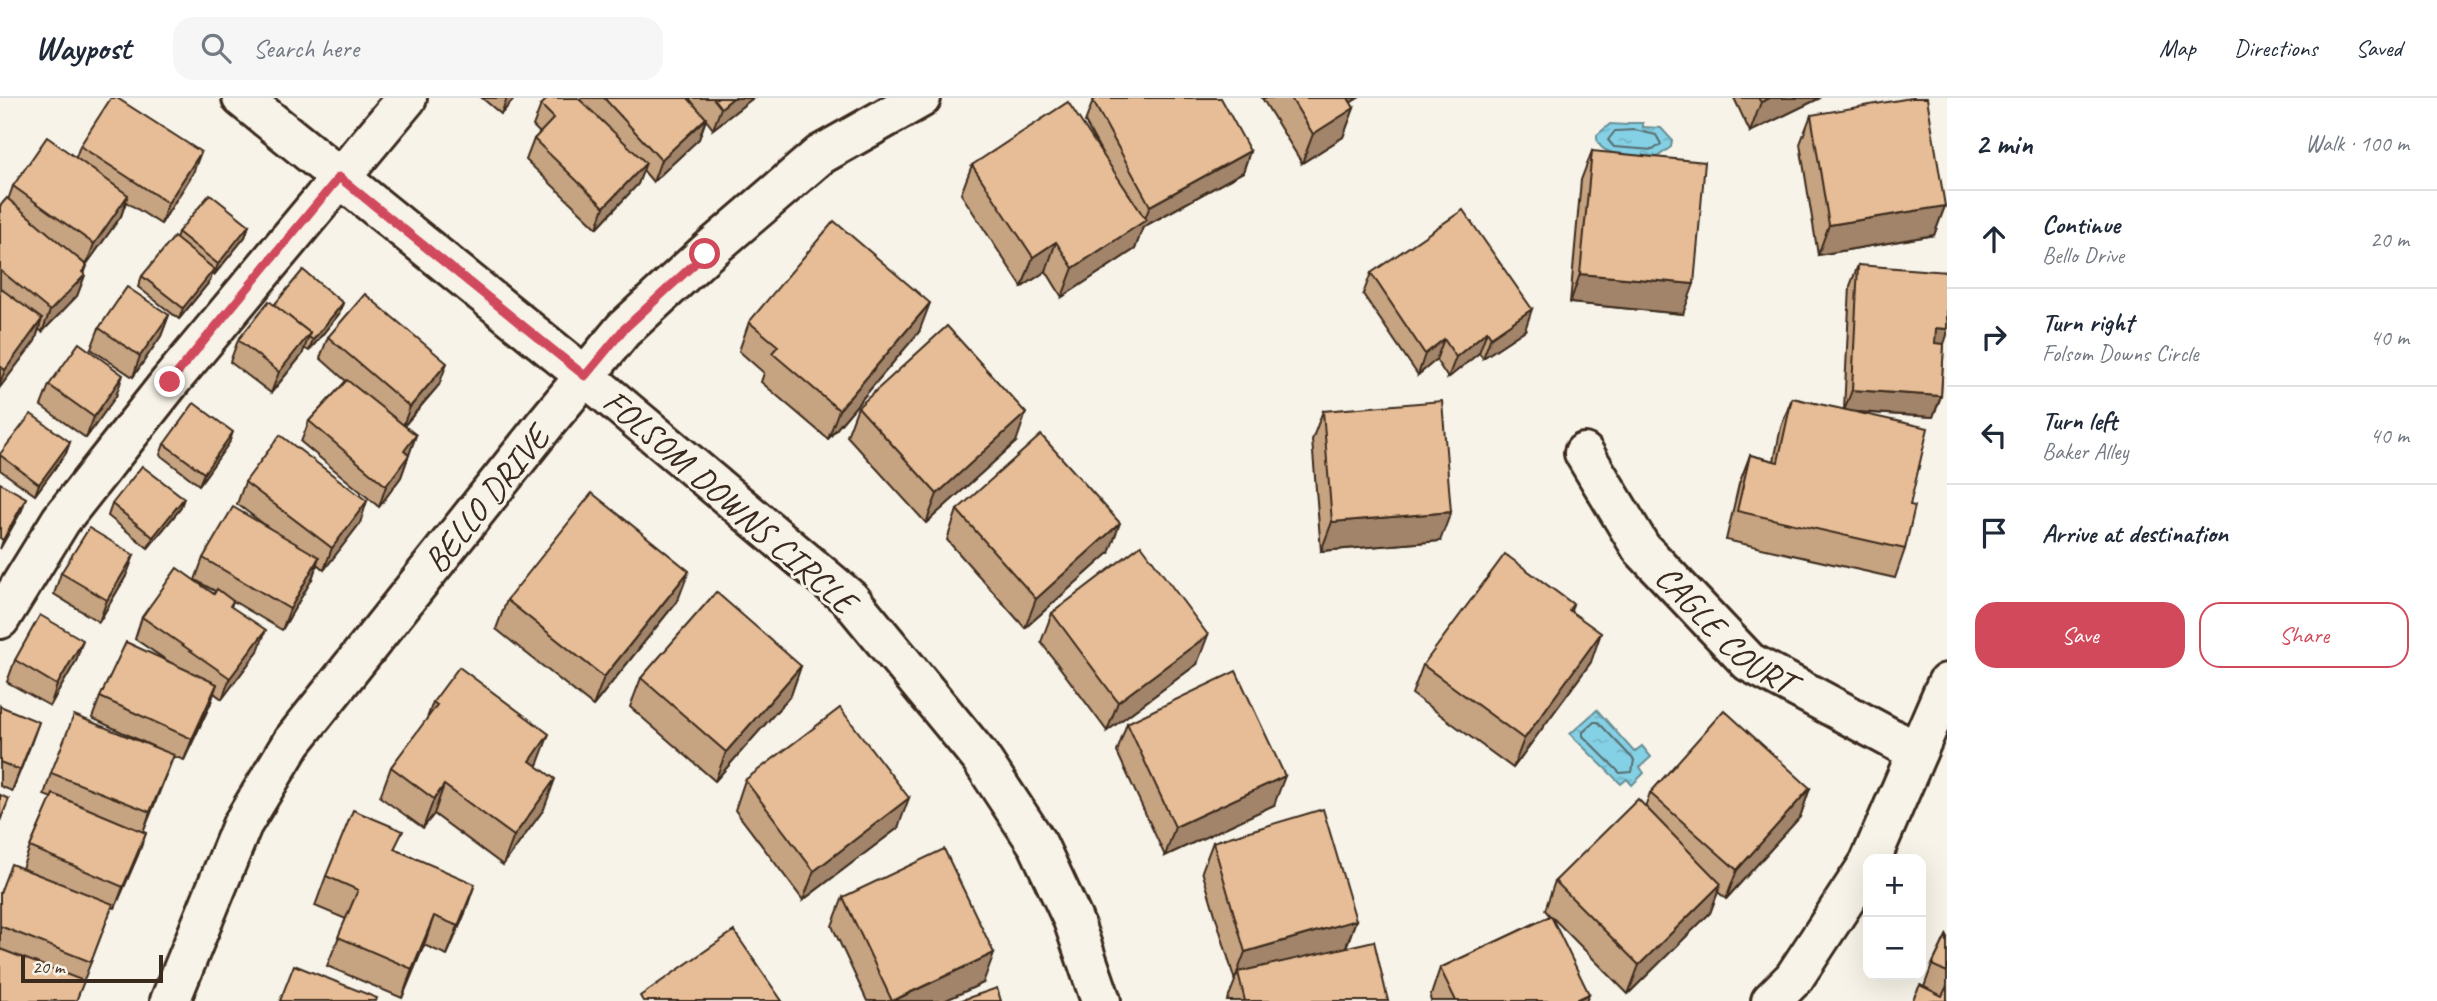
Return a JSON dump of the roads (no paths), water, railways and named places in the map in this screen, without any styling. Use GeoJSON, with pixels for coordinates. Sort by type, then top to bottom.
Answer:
{"type":"FeatureCollection","features":[{"type":"Feature","properties":{"kind":"street","name":"FOLSOM DOWNS CIRCLE"},"geometry":{"type":"LineString","coordinates":[[242,98],[585,376],[849,599],[980,757],[1038,845],[1073,920],[1101,1001]]}},
{"type":"Feature","properties":{"kind":"street"},"geometry":{"type":"LineString","coordinates":[[0,619],[61,520],[339,177],[407,98]]}},
{"type":"Feature","properties":{"kind":"street","name":"BELLO DRIVE"},"geometry":{"type":"LineString","coordinates":[[170,1001],[242,825],[292,742],[585,376],[633,321],[820,155],[921,98]]}},
{"type":"Feature","properties":{"kind":"street","name":"CAGLE COURT"},"geometry":{"type":"LineString","coordinates":[[1584,453],[1641,548],[1749,662],[1917,752]]}},
{"type":"Feature","properties":{"kind":"street"},"geometry":{"type":"LineString","coordinates":[[1873,854],[1947,683]]}},
{"type":"Feature","properties":{"kind":"street"},"geometry":{"type":"LineString","coordinates":[[1770,1001],[1794,978],[1863,873]]}},
{"type":"Feature","properties":{"kind":"water"},"geometry":{"type":"Polygon","coordinates":[[[1643,123],[1643,127],[1661,128],[1672,140],[1671,147],[1657,157],[1630,156],[1610,152],[1598,143],[1597,135],[1610,124],[1643,123]]]}},
{"type":"Feature","properties":{"kind":"water"},"geometry":{"type":"Polygon","coordinates":[[[1597,710],[1634,752],[1642,746],[1651,757],[1640,767],[1644,773],[1632,785],[1627,779],[1621,784],[1570,734],[1597,710]]]}}]}
